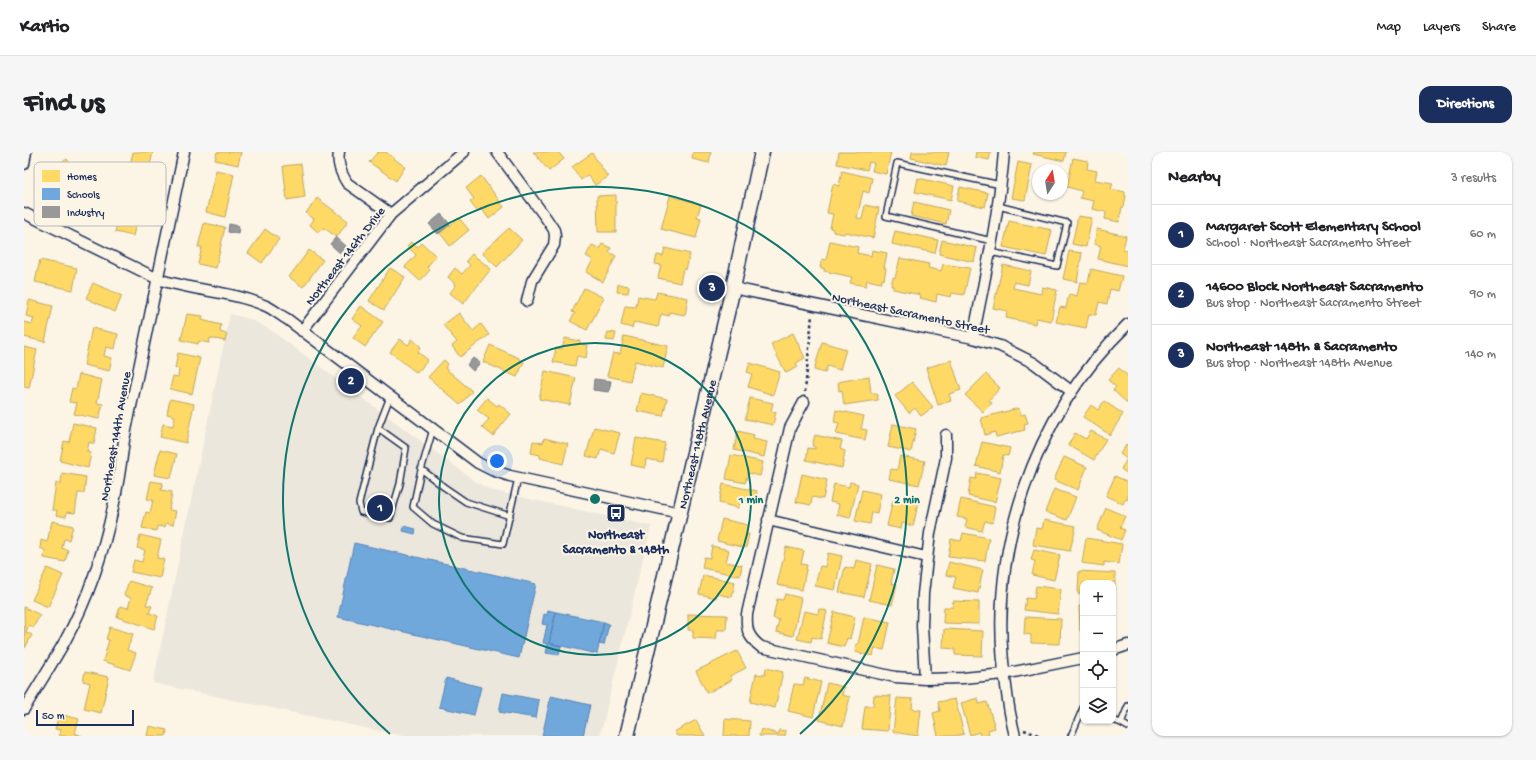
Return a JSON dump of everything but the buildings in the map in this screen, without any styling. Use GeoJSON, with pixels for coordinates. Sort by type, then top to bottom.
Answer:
{"type":"FeatureCollection","features":[{"type":"Feature","properties":{"kind":"main road","name":"Northeast 148th Avenue"},"geometry":{"type":"LineString","coordinates":[[627,736],[733,288],[762,152]]}},
{"type":"Feature","properties":{"kind":"street"},"geometry":{"type":"LineString","coordinates":[[24,164],[26,152]]}},
{"type":"Feature","properties":{"kind":"street","name":"Northeast 144th Avenue"},"geometry":{"type":"LineString","coordinates":[[24,709],[65,641],[94,577],[105,544],[114,510],[124,440],[184,152]]}},
{"type":"Feature","properties":{"kind":"street"},"geometry":{"type":"LineString","coordinates":[[339,152],[339,164],[342,175],[347,183],[391,214]]}},
{"type":"Feature","properties":{"kind":"street","name":"Northeast 146th Drive"},"geometry":{"type":"LineString","coordinates":[[302,331],[391,214],[464,152]]}},
{"type":"Feature","properties":{"kind":"street"},"geometry":{"type":"LineString","coordinates":[[497,152],[554,230],[554,245],[532,281],[527,301]]}},
{"type":"Feature","properties":{"kind":"street"},"geometry":{"type":"LineString","coordinates":[[973,338],[998,206],[1004,152]]}},
{"type":"Feature","properties":{"kind":"street"},"geometry":{"type":"LineString","coordinates":[[24,213],[34,218]]}},
{"type":"Feature","properties":{"kind":"street"},"geometry":{"type":"LineString","coordinates":[[50,226],[158,279],[174,284],[249,300],[267,307],[287,319],[478,463],[492,470],[518,478],[680,513]]}},
{"type":"Feature","properties":{"kind":"street","name":"Northeast Sacramento Street"},"geometry":{"type":"LineString","coordinates":[[733,288],[973,338],[1000,346],[1034,363],[1071,391]]}},
{"type":"Feature","properties":{"kind":"street"},"geometry":{"type":"LineString","coordinates":[[1015,733],[1004,674],[1001,641],[1001,610],[1005,572],[1017,510],[1037,454],[1055,417],[1071,391],[1128,324]]}},
{"type":"Feature","properties":{"kind":"street"},"geometry":{"type":"LineString","coordinates":[[804,402],[790,428],[747,614],[746,628],[752,640],[762,647],[894,677],[925,679],[962,678],[1004,674],[1080,659]]}},
{"type":"Feature","properties":{"kind":"street"},"geometry":{"type":"LineString","coordinates":[[925,679],[922,626],[926,557],[946,458],[946,435]]}},
{"type":"Feature","properties":{"kind":"street"},"geometry":{"type":"LineString","coordinates":[[768,520],[926,557]]}},
{"type":"Feature","properties":{"kind":"street"},"geometry":{"type":"LineString","coordinates":[[1116,649],[1128,645]]}},
{"type":"Feature","properties":{"kind":"lane"},"geometry":{"type":"LineString","coordinates":[[992,241],[886,216],[898,163],[1001,185]]}},
{"type":"Feature","properties":{"kind":"lane"},"geometry":{"type":"LineString","coordinates":[[990,252],[1057,266],[1067,223],[998,206]]}},
{"type":"Feature","properties":{"kind":"lane"},"geometry":{"type":"LineString","coordinates":[[378,428],[406,448],[400,484],[390,518],[361,512],[359,503],[378,428],[390,397]]}},
{"type":"Feature","properties":{"kind":"lane"},"geometry":{"type":"LineString","coordinates":[[433,429],[421,469],[413,507],[433,524],[462,538],[503,544],[518,478]]}},
{"type":"Feature","properties":{"kind":"lane"},"geometry":{"type":"LineString","coordinates":[[421,469],[466,502],[510,516]]}},
{"type":"Feature","properties":{"kind":"lane"},"geometry":{"type":"LineString","coordinates":[[1120,723],[1128,706]]}},
{"type":"Feature","properties":{"kind":"lane"},"geometry":{"type":"LineString","coordinates":[[1071,736],[1080,715]]}},
{"type":"Feature","properties":{"kind":"lane"},"geometry":{"type":"LineString","coordinates":[[1116,721],[1128,727]]}},
{"type":"Feature","properties":{"kind":"path"},"geometry":{"type":"LineString","coordinates":[[804,402],[811,320],[814,305]]}},
{"type":"Feature","properties":{"kind":"path"},"geometry":{"type":"LineString","coordinates":[[1015,733],[1025,730],[1041,736]]}},
{"type":"Feature","properties":{"kind":"shaded area"},"geometry":{"type":"Polygon","coordinates":[[[230,314],[250,319],[269,329],[475,481],[490,490],[651,526],[600,736],[403,736],[153,683],[230,314]]]}},
{"type":"Feature","properties":{"kind":"place","name":"Northeast 148th & Sacramento"},"geometry":{"type":"Point","coordinates":[712,288]}},
{"type":"Feature","properties":{"kind":"place","name":"14600 Block Northeast Sacramento"},"geometry":{"type":"Point","coordinates":[351,381]}},
{"type":"Feature","properties":{"kind":"place","name":"Margaret Scott Elementary School"},"geometry":{"type":"Point","coordinates":[380,508]}},
{"type":"Feature","properties":{"kind":"place","name":"Northeast Sacramento & 148th"},"geometry":{"type":"Point","coordinates":[616,513]}}]}
